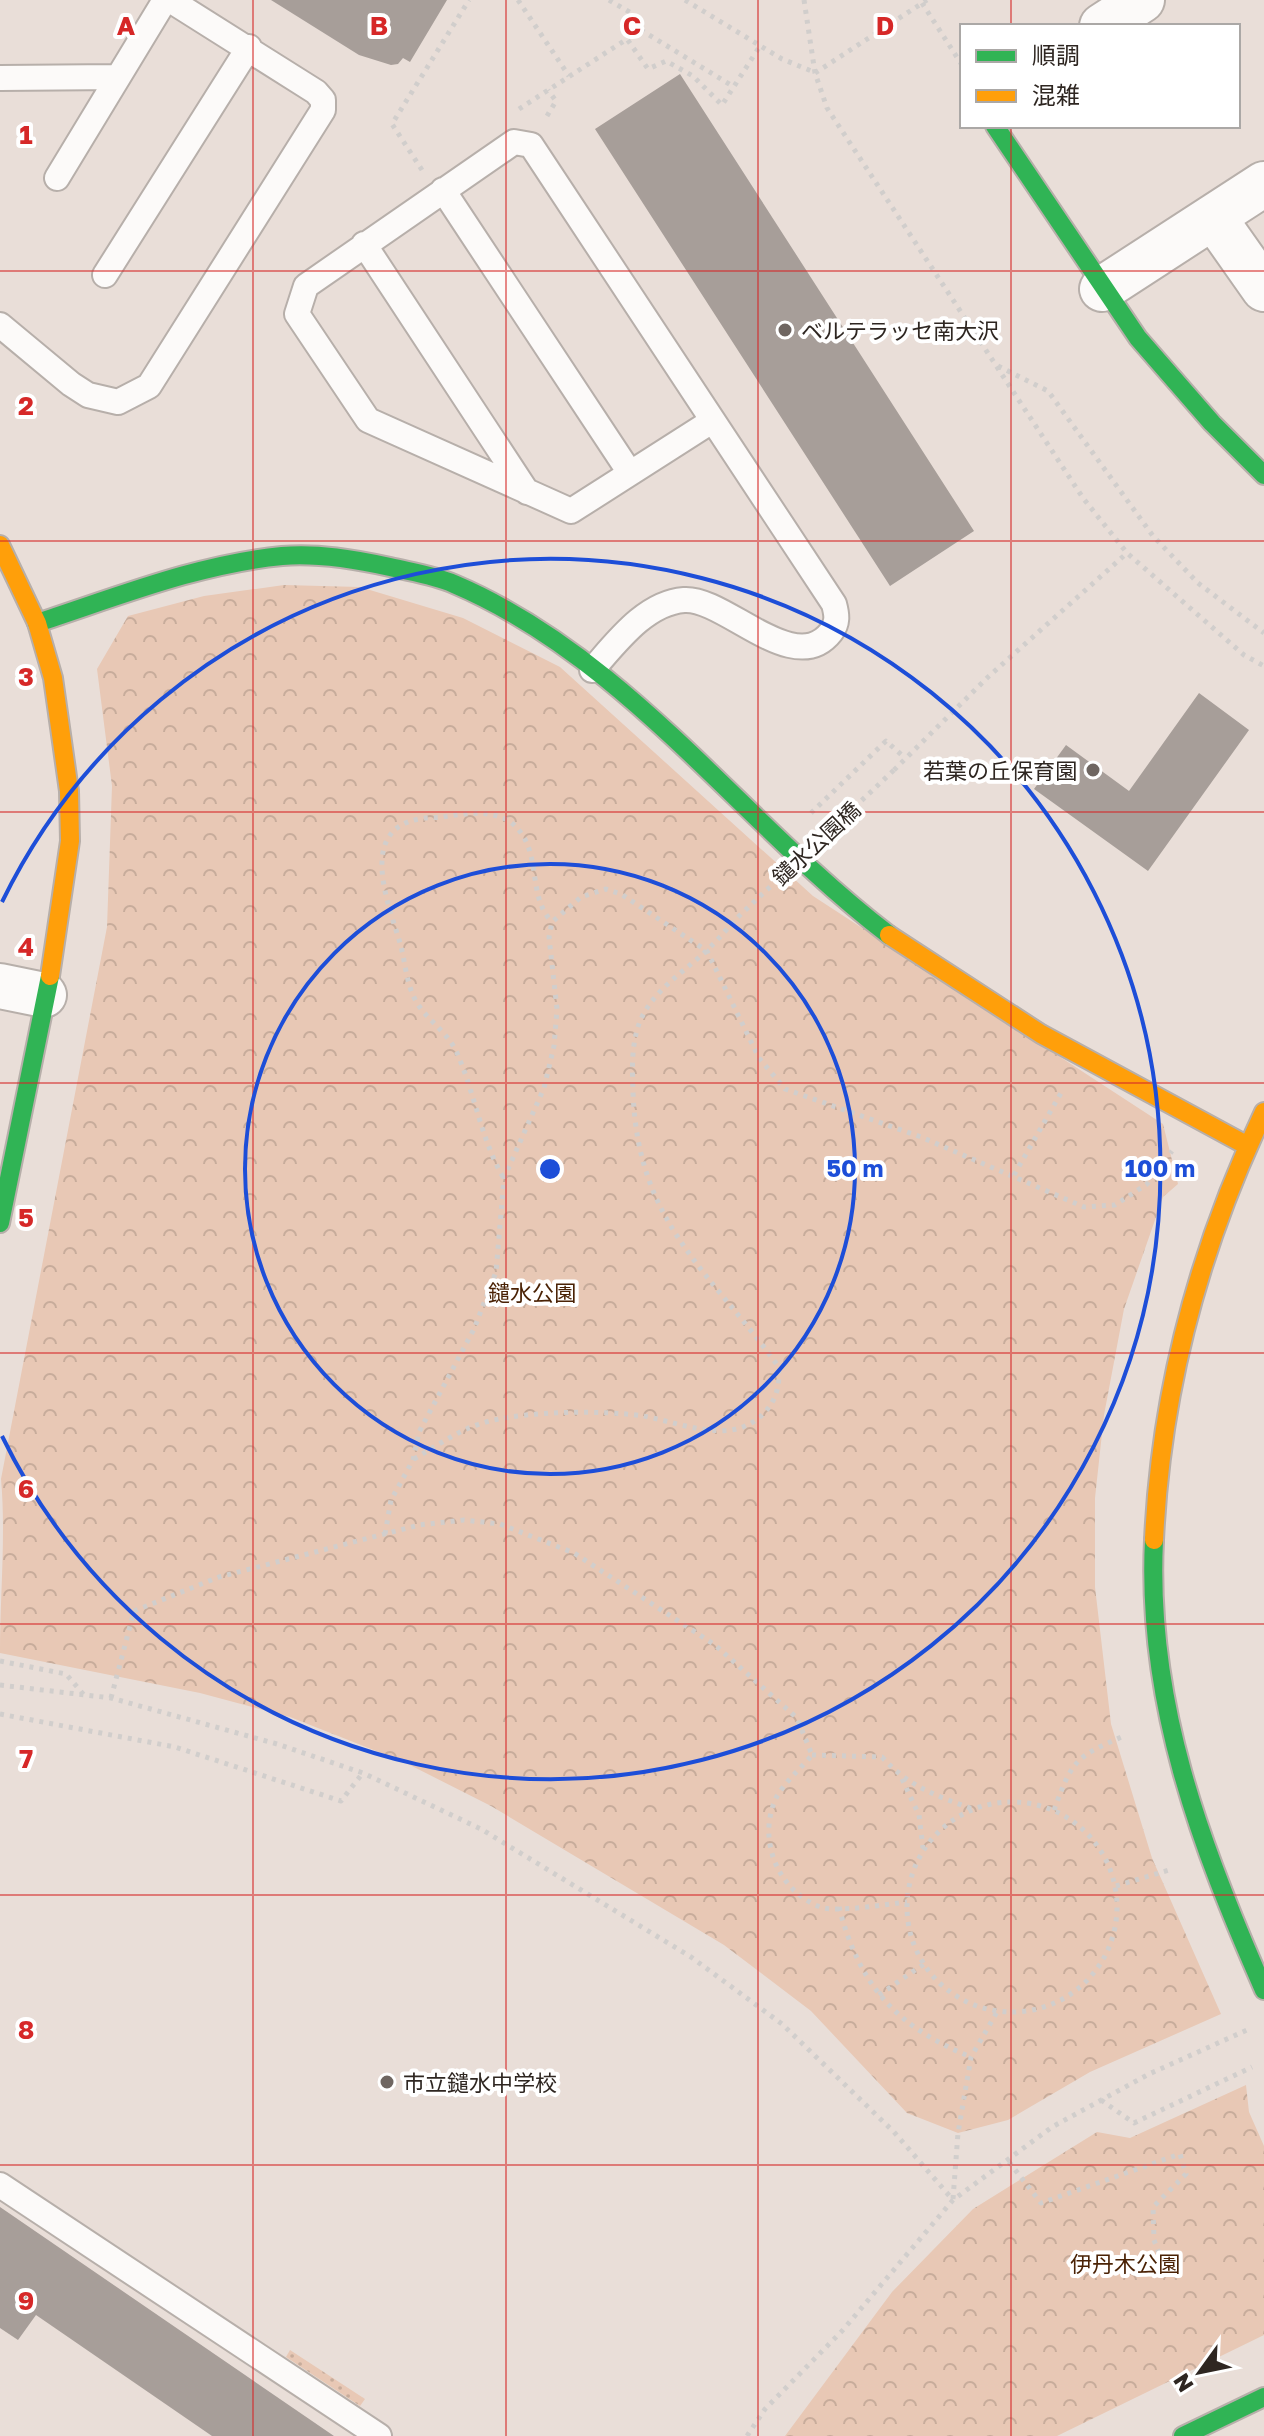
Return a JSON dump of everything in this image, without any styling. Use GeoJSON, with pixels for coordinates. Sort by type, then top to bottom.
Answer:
{"type":"FeatureCollection","features":[{"type":"Feature","properties":{"kind":"street"},"geometry":{"type":"LineString","coordinates":[[1105,24],[1142,0]]}},
{"type":"Feature","properties":{"kind":"street"},"geometry":{"type":"LineString","coordinates":[[996,128],[1102,289],[1147,349],[1264,475]]}},
{"type":"Feature","properties":{"kind":"street"},"geometry":{"type":"LineString","coordinates":[[1102,289],[1264,184]]}},
{"type":"Feature","properties":{"kind":"street"},"geometry":{"type":"LineString","coordinates":[[1214,218],[1264,289]]}},
{"type":"Feature","properties":{"kind":"street"},"geometry":{"type":"LineString","coordinates":[[0,545],[37,623],[53,678],[69,791],[70,828],[67,888],[0,1223]]}},
{"type":"Feature","properties":{"kind":"street"},"geometry":{"type":"LineString","coordinates":[[37,623],[192,573],[271,557],[358,559],[453,583],[512,611],[570,649],[847,903],[929,964],[1081,1058],[1246,1145]]}},
{"type":"Feature","properties":{"kind":"street"},"geometry":{"type":"LineString","coordinates":[[0,986],[44,995]]}},
{"type":"Feature","properties":{"kind":"street"},"geometry":{"type":"LineString","coordinates":[[1264,1112],[1246,1145],[1194,1289],[1170,1386],[1151,1552],[1155,1637],[1166,1717],[1217,1881],[1264,1990]]}},
{"type":"Feature","properties":{"kind":"street"},"geometry":{"type":"LineString","coordinates":[[1183,2436],[1264,2397]]}},
{"type":"Feature","properties":{"kind":"lane"},"geometry":{"type":"LineString","coordinates":[[0,325],[88,395],[118,402],[149,386],[323,110],[323,100],[316,92],[249,47],[168,0],[57,178]]}},
{"type":"Feature","properties":{"kind":"lane"},"geometry":{"type":"LineString","coordinates":[[105,275],[249,47]]}},
{"type":"Feature","properties":{"kind":"lane"},"geometry":{"type":"LineString","coordinates":[[0,78],[118,77]]}},
{"type":"Feature","properties":{"kind":"lane"},"geometry":{"type":"LineString","coordinates":[[592,670],[629,628],[672,602],[688,600],[713,607],[776,642],[802,646],[824,639],[834,629],[838,615],[834,604],[531,145],[514,142],[306,286],[297,314],[368,420],[571,511],[712,421]]}},
{"type":"Feature","properties":{"kind":"lane"},"geometry":{"type":"LineString","coordinates":[[443,190],[630,473]]}},
{"type":"Feature","properties":{"kind":"lane"},"geometry":{"type":"LineString","coordinates":[[364,244],[527,492]]}},
{"type":"Feature","properties":{"kind":"lane"},"geometry":{"type":"LineString","coordinates":[[0,2185],[379,2436]]}},
{"type":"Feature","properties":{"kind":"path"},"geometry":{"type":"LineString","coordinates":[[436,164],[424,173],[392,124],[469,0]]}},
{"type":"Feature","properties":{"kind":"path"},"geometry":{"type":"LineString","coordinates":[[518,0],[569,76]]}},
{"type":"Feature","properties":{"kind":"path"},"geometry":{"type":"LineString","coordinates":[[609,0],[631,13],[628,22],[734,87]]}},
{"type":"Feature","properties":{"kind":"path"},"geometry":{"type":"LineString","coordinates":[[685,0],[760,46],[815,73]]}},
{"type":"Feature","properties":{"kind":"path"},"geometry":{"type":"LineString","coordinates":[[804,0],[815,73],[827,108],[1083,498],[1127,553],[1244,655],[1264,666]]}},
{"type":"Feature","properties":{"kind":"path"},"geometry":{"type":"LineString","coordinates":[[815,73],[925,2],[960,62]]}},
{"type":"Feature","properties":{"kind":"path"},"geometry":{"type":"LineString","coordinates":[[511,115],[627,39],[648,69],[666,61],[693,76],[722,105],[760,46]]}},
{"type":"Feature","properties":{"kind":"path"},"geometry":{"type":"LineString","coordinates":[[997,365],[1048,391],[1153,536],[1198,583],[1264,633]]}},
{"type":"Feature","properties":{"kind":"path","name":"鑓水公園橋"},"geometry":{"type":"LineString","coordinates":[[413,1460],[464,1430],[490,1421],[537,1414],[630,1414],[693,1426],[738,1429],[770,1408],[778,1391],[778,1366],[669,1229],[655,1199],[637,1135],[632,1064],[643,1016],[662,988],[707,951],[738,917],[894,770],[904,757],[1127,553]]}},
{"type":"Feature","properties":{"kind":"path"},"geometry":{"type":"LineString","coordinates":[[780,840],[886,741],[904,757]]}},
{"type":"Feature","properties":{"kind":"path"},"geometry":{"type":"LineString","coordinates":[[504,1178],[492,1158],[456,1051],[441,1027],[420,1007],[409,987],[380,870],[382,849],[388,838],[416,819],[463,813],[506,818],[519,829],[531,851],[537,900],[552,922]]}},
{"type":"Feature","properties":{"kind":"path"},"geometry":{"type":"LineString","coordinates":[[385,1534],[391,1500],[413,1460],[419,1432],[474,1329],[496,1272],[504,1178],[544,1088],[554,1046],[557,1009],[549,937],[552,922],[581,897],[606,889],[621,894],[707,951],[759,1058],[785,1089],[921,1137],[1084,1207],[1115,1205],[1147,1184],[1179,1140]]}},
{"type":"Feature","properties":{"kind":"path"},"geometry":{"type":"LineString","coordinates":[[1014,1175],[1081,1058]]}},
{"type":"Feature","properties":{"kind":"path"},"geometry":{"type":"LineString","coordinates":[[111,1698],[134,1611],[219,1577],[419,1525],[476,1521],[500,1524],[574,1553],[715,1645],[761,1682],[797,1718],[812,1755]]}},
{"type":"Feature","properties":{"kind":"path"},"geometry":{"type":"LineString","coordinates":[[0,1661],[66,1674],[85,1696]]}},
{"type":"Feature","properties":{"kind":"path"},"geometry":{"type":"LineString","coordinates":[[0,1685],[111,1698],[277,1744],[363,1773],[481,1829],[691,1957],[793,2034],[894,2132],[953,2200]]}},
{"type":"Feature","properties":{"kind":"path"},"geometry":{"type":"LineString","coordinates":[[0,1714],[175,1747],[341,1801],[363,1773]]}},
{"type":"Feature","properties":{"kind":"path"},"geometry":{"type":"LineString","coordinates":[[1054,1810],[1069,1770],[1085,1752],[1127,1735]]}},
{"type":"Feature","properties":{"kind":"path"},"geometry":{"type":"LineString","coordinates":[[907,1902],[821,1908],[787,1884],[769,1853],[768,1825],[777,1796],[812,1755],[847,1753],[882,1757],[901,1778],[919,1815],[924,1849]]}},
{"type":"Feature","properties":{"kind":"path"},"geometry":{"type":"LineString","coordinates":[[901,1778],[930,1794],[973,1809]]}},
{"type":"Feature","properties":{"kind":"path"},"geometry":{"type":"LineString","coordinates":[[1000,1802],[1027,1802],[1054,1810],[1083,1828],[1104,1855],[1116,1886],[1117,1921],[1108,1953],[1089,1980],[1063,2000],[1031,2012],[997,2012],[968,2003],[943,1987],[924,1964],[913,1944],[907,1902],[911,1874],[924,1849],[954,1818],[973,1809],[1000,1802]]}},
{"type":"Feature","properties":{"kind":"path"},"geometry":{"type":"LineString","coordinates":[[1116,1886],[1169,1870]]}},
{"type":"Feature","properties":{"kind":"path"},"geometry":{"type":"LineString","coordinates":[[839,1907],[847,1939],[863,1973],[879,1995],[899,2017],[936,2043],[971,2057]]}},
{"type":"Feature","properties":{"kind":"path"},"geometry":{"type":"LineString","coordinates":[[879,1995],[924,1964]]}},
{"type":"Feature","properties":{"kind":"path"},"geometry":{"type":"LineString","coordinates":[[953,2200],[958,2133],[971,2057],[997,2012]]}},
{"type":"Feature","properties":{"kind":"path"},"geometry":{"type":"LineString","coordinates":[[747,2436],[765,2409],[852,2320],[953,2200],[1009,2162],[1052,2127],[1149,2074],[1250,2029]]}},
{"type":"Feature","properties":{"kind":"path"},"geometry":{"type":"LineString","coordinates":[[1101,2100],[1134,2123],[1252,2067]]}},
{"type":"Feature","properties":{"kind":"path"},"geometry":{"type":"LineString","coordinates":[[1009,2162],[1041,2203],[1180,2154],[1186,2174],[1153,2207],[1154,2240],[1161,2258]]}},
{"type":"Feature","properties":{"kind":"green space","name":"鑓水公園"},"geometry":{"type":"Polygon","coordinates":[[[284,585],[360,587],[463,618],[560,667],[813,896],[1163,1124],[1178,1184],[1163,1197],[1124,1309],[1104,1415],[1095,1498],[1095,1587],[1111,1724],[1152,1858],[1221,2014],[1090,2072],[1008,2120],[958,2133],[907,2113],[811,2011],[724,1945],[491,1806],[404,1762],[290,1717],[200,1693],[0,1653],[1,1479],[107,927],[112,786],[97,669],[128,616],[204,596],[284,585]]]}},
{"type":"Feature","properties":{"kind":"green space","name":"伊丹木公園"},"geometry":{"type":"Polygon","coordinates":[[[1246,2085],[1249,2112],[1264,2146],[1264,2335],[1057,2436],[785,2436],[892,2292],[973,2209],[1097,2132],[1130,2138],[1246,2085]]]}},
{"type":"Feature","properties":{"kind":"green space"},"geometry":{"type":"Polygon","coordinates":[[[290,2350],[365,2399],[360,2406],[286,2357],[290,2350]]]}},
{"type":"Feature","properties":{"kind":"building"},"geometry":{"type":"Polygon","coordinates":[[[271,0],[447,0],[410,62],[403,58],[398,64],[391,65],[359,55],[271,0]]]}},
{"type":"Feature","properties":{"kind":"building","name":"ベルテラッセ南大沢"},"geometry":{"type":"Polygon","coordinates":[[[680,74],[974,531],[890,586],[595,129],[680,74]]]}},
{"type":"Feature","properties":{"kind":"building"},"geometry":{"type":"Polygon","coordinates":[[[1199,693],[1249,730],[1148,871],[1034,789],[1066,745],[1129,791],[1199,693]]]}},
{"type":"Feature","properties":{"kind":"building"},"geometry":{"type":"Polygon","coordinates":[[[0,2207],[334,2436],[212,2436],[36,2315],[18,2340],[0,2328],[0,2207]]]}},
{"type":"Feature","properties":{"kind":"traffic: fast"},"geometry":{"type":"LineString","coordinates":[[996,128],[1138,338],[1212,423],[1264,475]]}},
{"type":"Feature","properties":{"kind":"traffic: fast"},"geometry":{"type":"LineString","coordinates":[[37,623],[189,574],[282,556],[350,559],[446,581],[517,616],[575,654],[682,745],[835,891],[889,935]]}},
{"type":"Feature","properties":{"kind":"traffic: fast"},"geometry":{"type":"LineString","coordinates":[[0,1223],[50,976]]}},
{"type":"Feature","properties":{"kind":"traffic: fast"},"geometry":{"type":"LineString","coordinates":[[1154,1540],[1154,1600],[1168,1715],[1199,1826],[1264,1990]]}},
{"type":"Feature","properties":{"kind":"traffic: fast"},"geometry":{"type":"LineString","coordinates":[[1183,2436],[1264,2397]]}},
{"type":"Feature","properties":{"kind":"traffic: slow"},"geometry":{"type":"LineString","coordinates":[[0,545],[37,623],[53,678],[69,791],[70,841],[50,976]]}},
{"type":"Feature","properties":{"kind":"traffic: slow"},"geometry":{"type":"LineString","coordinates":[[889,935],[1041,1034],[1246,1145]]}},
{"type":"Feature","properties":{"kind":"traffic: slow"},"geometry":{"type":"LineString","coordinates":[[1154,1540],[1165,1429],[1187,1320],[1220,1215],[1264,1112]]}},
{"type":"Feature","properties":{"kind":"place","name":"ベルテラッセ南大沢"},"geometry":{"type":"Point","coordinates":[785,330]}},
{"type":"Feature","properties":{"kind":"place","name":"若葉の丘保育園"},"geometry":{"type":"Point","coordinates":[1093,770]}},
{"type":"Feature","properties":{"kind":"place","name":"市立鑓水中学校"},"geometry":{"type":"Point","coordinates":[387,2082]}}]}
